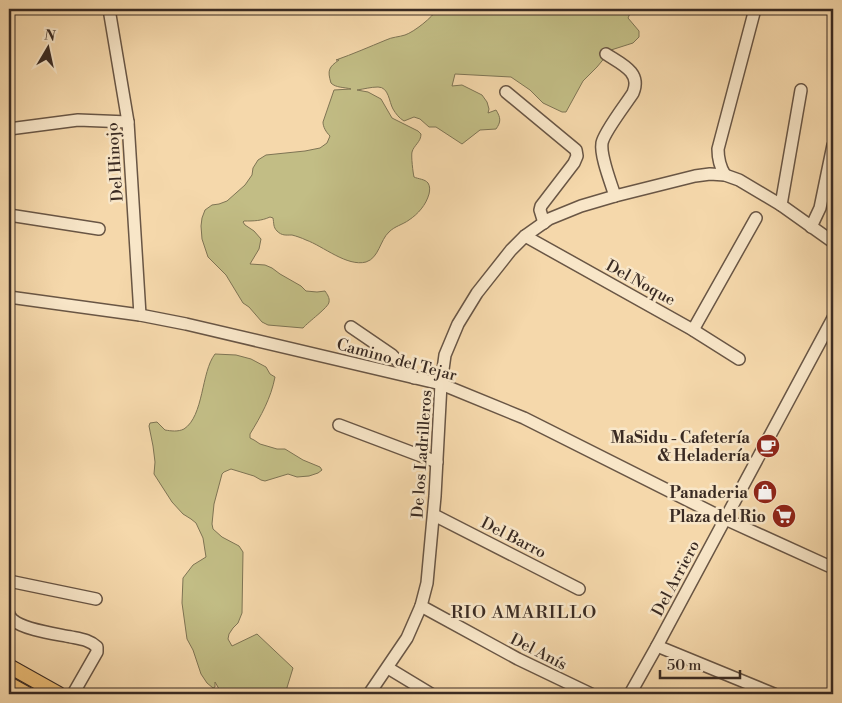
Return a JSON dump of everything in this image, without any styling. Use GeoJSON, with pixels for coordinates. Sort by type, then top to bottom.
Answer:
{"type":"FeatureCollection","features":[{"type":"Feature","properties":{"kind":"main road"},"geometry":{"type":"LineString","coordinates":[[9,666],[59,694]]}},
{"type":"Feature","properties":{"kind":"main road"},"geometry":{"type":"LineString","coordinates":[[9,684],[27,694]]}},
{"type":"Feature","properties":{"kind":"street","name":"Del Hinojo"},"geometry":{"type":"LineString","coordinates":[[109,9],[128,122],[140,315]]}},
{"type":"Feature","properties":{"kind":"street"},"geometry":{"type":"LineString","coordinates":[[726,175],[720,167],[718,149],[754,9]]}},
{"type":"Feature","properties":{"kind":"street"},"geometry":{"type":"LineString","coordinates":[[606,54],[632,72],[636,79],[636,87],[633,93],[604,135],[602,144],[603,156],[615,196]]}},
{"type":"Feature","properties":{"kind":"street"},"geometry":{"type":"LineString","coordinates":[[781,205],[801,90]]}},
{"type":"Feature","properties":{"kind":"street"},"geometry":{"type":"LineString","coordinates":[[506,92],[576,150],[577,156],[574,163],[541,206],[540,210],[544,223]]}},
{"type":"Feature","properties":{"kind":"street"},"geometry":{"type":"LineString","coordinates":[[9,128],[78,120],[128,122]]}},
{"type":"Feature","properties":{"kind":"street"},"geometry":{"type":"LineString","coordinates":[[811,227],[820,208],[833,145]]}},
{"type":"Feature","properties":{"kind":"street","name":"De los Ladrilleros"},"geometry":{"type":"LineString","coordinates":[[369,694],[407,638],[421,606],[426,583],[434,515],[441,384],[445,356],[458,324],[477,293],[510,250],[525,236],[549,219],[581,206],[695,176],[710,174],[726,175],[739,180],[781,205],[833,242]]}},
{"type":"Feature","properties":{"kind":"street"},"geometry":{"type":"LineString","coordinates":[[9,215],[99,230]]}},
{"type":"Feature","properties":{"kind":"street"},"geometry":{"type":"LineString","coordinates":[[693,330],[756,218]]}},
{"type":"Feature","properties":{"kind":"street","name":"Del Noque"},"geometry":{"type":"LineString","coordinates":[[525,236],[693,330],[739,359]]}},
{"type":"Feature","properties":{"kind":"street","name":"Camino del Tejar"},"geometry":{"type":"LineString","coordinates":[[9,297],[140,315],[186,324],[441,384],[524,418],[725,519],[833,568]]}},
{"type":"Feature","properties":{"kind":"street","name":"Del Arriero"},"geometry":{"type":"LineString","coordinates":[[630,694],[658,646],[833,318]]}},
{"type":"Feature","properties":{"kind":"street"},"geometry":{"type":"LineString","coordinates":[[351,327],[392,355],[414,378]]}},
{"type":"Feature","properties":{"kind":"street"},"geometry":{"type":"LineString","coordinates":[[339,425],[437,462]]}},
{"type":"Feature","properties":{"kind":"street","name":"Del Barro"},"geometry":{"type":"LineString","coordinates":[[434,515],[580,589]]}},
{"type":"Feature","properties":{"kind":"street"},"geometry":{"type":"LineString","coordinates":[[9,581],[96,598]]}},
{"type":"Feature","properties":{"kind":"street","name":"Del Anís"},"geometry":{"type":"LineString","coordinates":[[421,606],[518,659],[591,694]]}},
{"type":"Feature","properties":{"kind":"street"},"geometry":{"type":"LineString","coordinates":[[9,614],[13,620],[21,625],[83,639],[93,642],[97,647],[97,652],[73,694]]}},
{"type":"Feature","properties":{"kind":"street"},"geometry":{"type":"LineString","coordinates":[[658,646],[774,694]]}},
{"type":"Feature","properties":{"kind":"street"},"geometry":{"type":"LineString","coordinates":[[388,668],[431,694]]}},
{"type":"Feature","properties":{"kind":"shaded area"},"geometry":{"type":"Polygon","coordinates":[[[437,9],[632,9],[628,18],[639,31],[639,37],[633,43],[611,50],[583,81],[566,112],[543,103],[530,90],[511,77],[455,74],[452,86],[462,85],[482,95],[487,102],[488,113],[496,110],[500,120],[496,129],[480,130],[462,144],[436,127],[429,127],[420,119],[414,117],[402,120],[394,111],[384,89],[373,87],[357,90],[368,92],[381,99],[392,118],[421,134],[412,152],[412,164],[414,177],[429,184],[428,198],[416,215],[386,235],[374,257],[366,262],[359,263],[343,259],[303,239],[281,234],[275,228],[273,218],[244,221],[245,225],[261,239],[259,249],[250,264],[265,265],[272,268],[306,291],[325,291],[329,299],[326,307],[303,328],[268,325],[262,322],[243,303],[226,275],[208,257],[202,239],[201,226],[205,210],[212,205],[227,201],[245,185],[252,175],[253,168],[258,160],[266,155],[305,151],[320,148],[327,143],[330,136],[323,122],[334,90],[351,89],[338,87],[331,83],[329,72],[331,67],[339,60],[336,60],[388,39],[409,33],[418,28],[437,9]]]}},
{"type":"Feature","properties":{"kind":"shaded area"},"geometry":{"type":"Polygon","coordinates":[[[215,354],[236,355],[251,359],[266,367],[270,374],[275,377],[268,400],[250,434],[250,438],[260,444],[277,449],[285,449],[303,460],[320,467],[322,470],[309,476],[297,477],[288,474],[265,481],[231,469],[222,474],[214,504],[213,529],[222,537],[239,546],[243,552],[242,613],[228,639],[232,646],[257,634],[293,668],[285,694],[222,694],[215,682],[215,687],[213,688],[201,674],[187,639],[182,603],[183,578],[193,565],[206,557],[203,538],[196,523],[183,514],[172,502],[154,474],[155,462],[149,426],[150,423],[157,422],[165,430],[177,431],[184,429],[190,423],[199,404],[207,371],[215,354]]]}},
{"type":"Feature","properties":{"kind":"place","name":"MaSidu - Cafetería & Heladería"},"geometry":{"type":"Point","coordinates":[768,446]}},
{"type":"Feature","properties":{"kind":"place","name":"Panaderia"},"geometry":{"type":"Point","coordinates":[765,492]}},
{"type":"Feature","properties":{"kind":"place","name":"Plaza del Rio"},"geometry":{"type":"Point","coordinates":[784,516]}},
{"type":"Feature","properties":{"kind":"district","name":"RIO AMARILLO"},"geometry":{"type":"Point","coordinates":[524,612]}}]}
